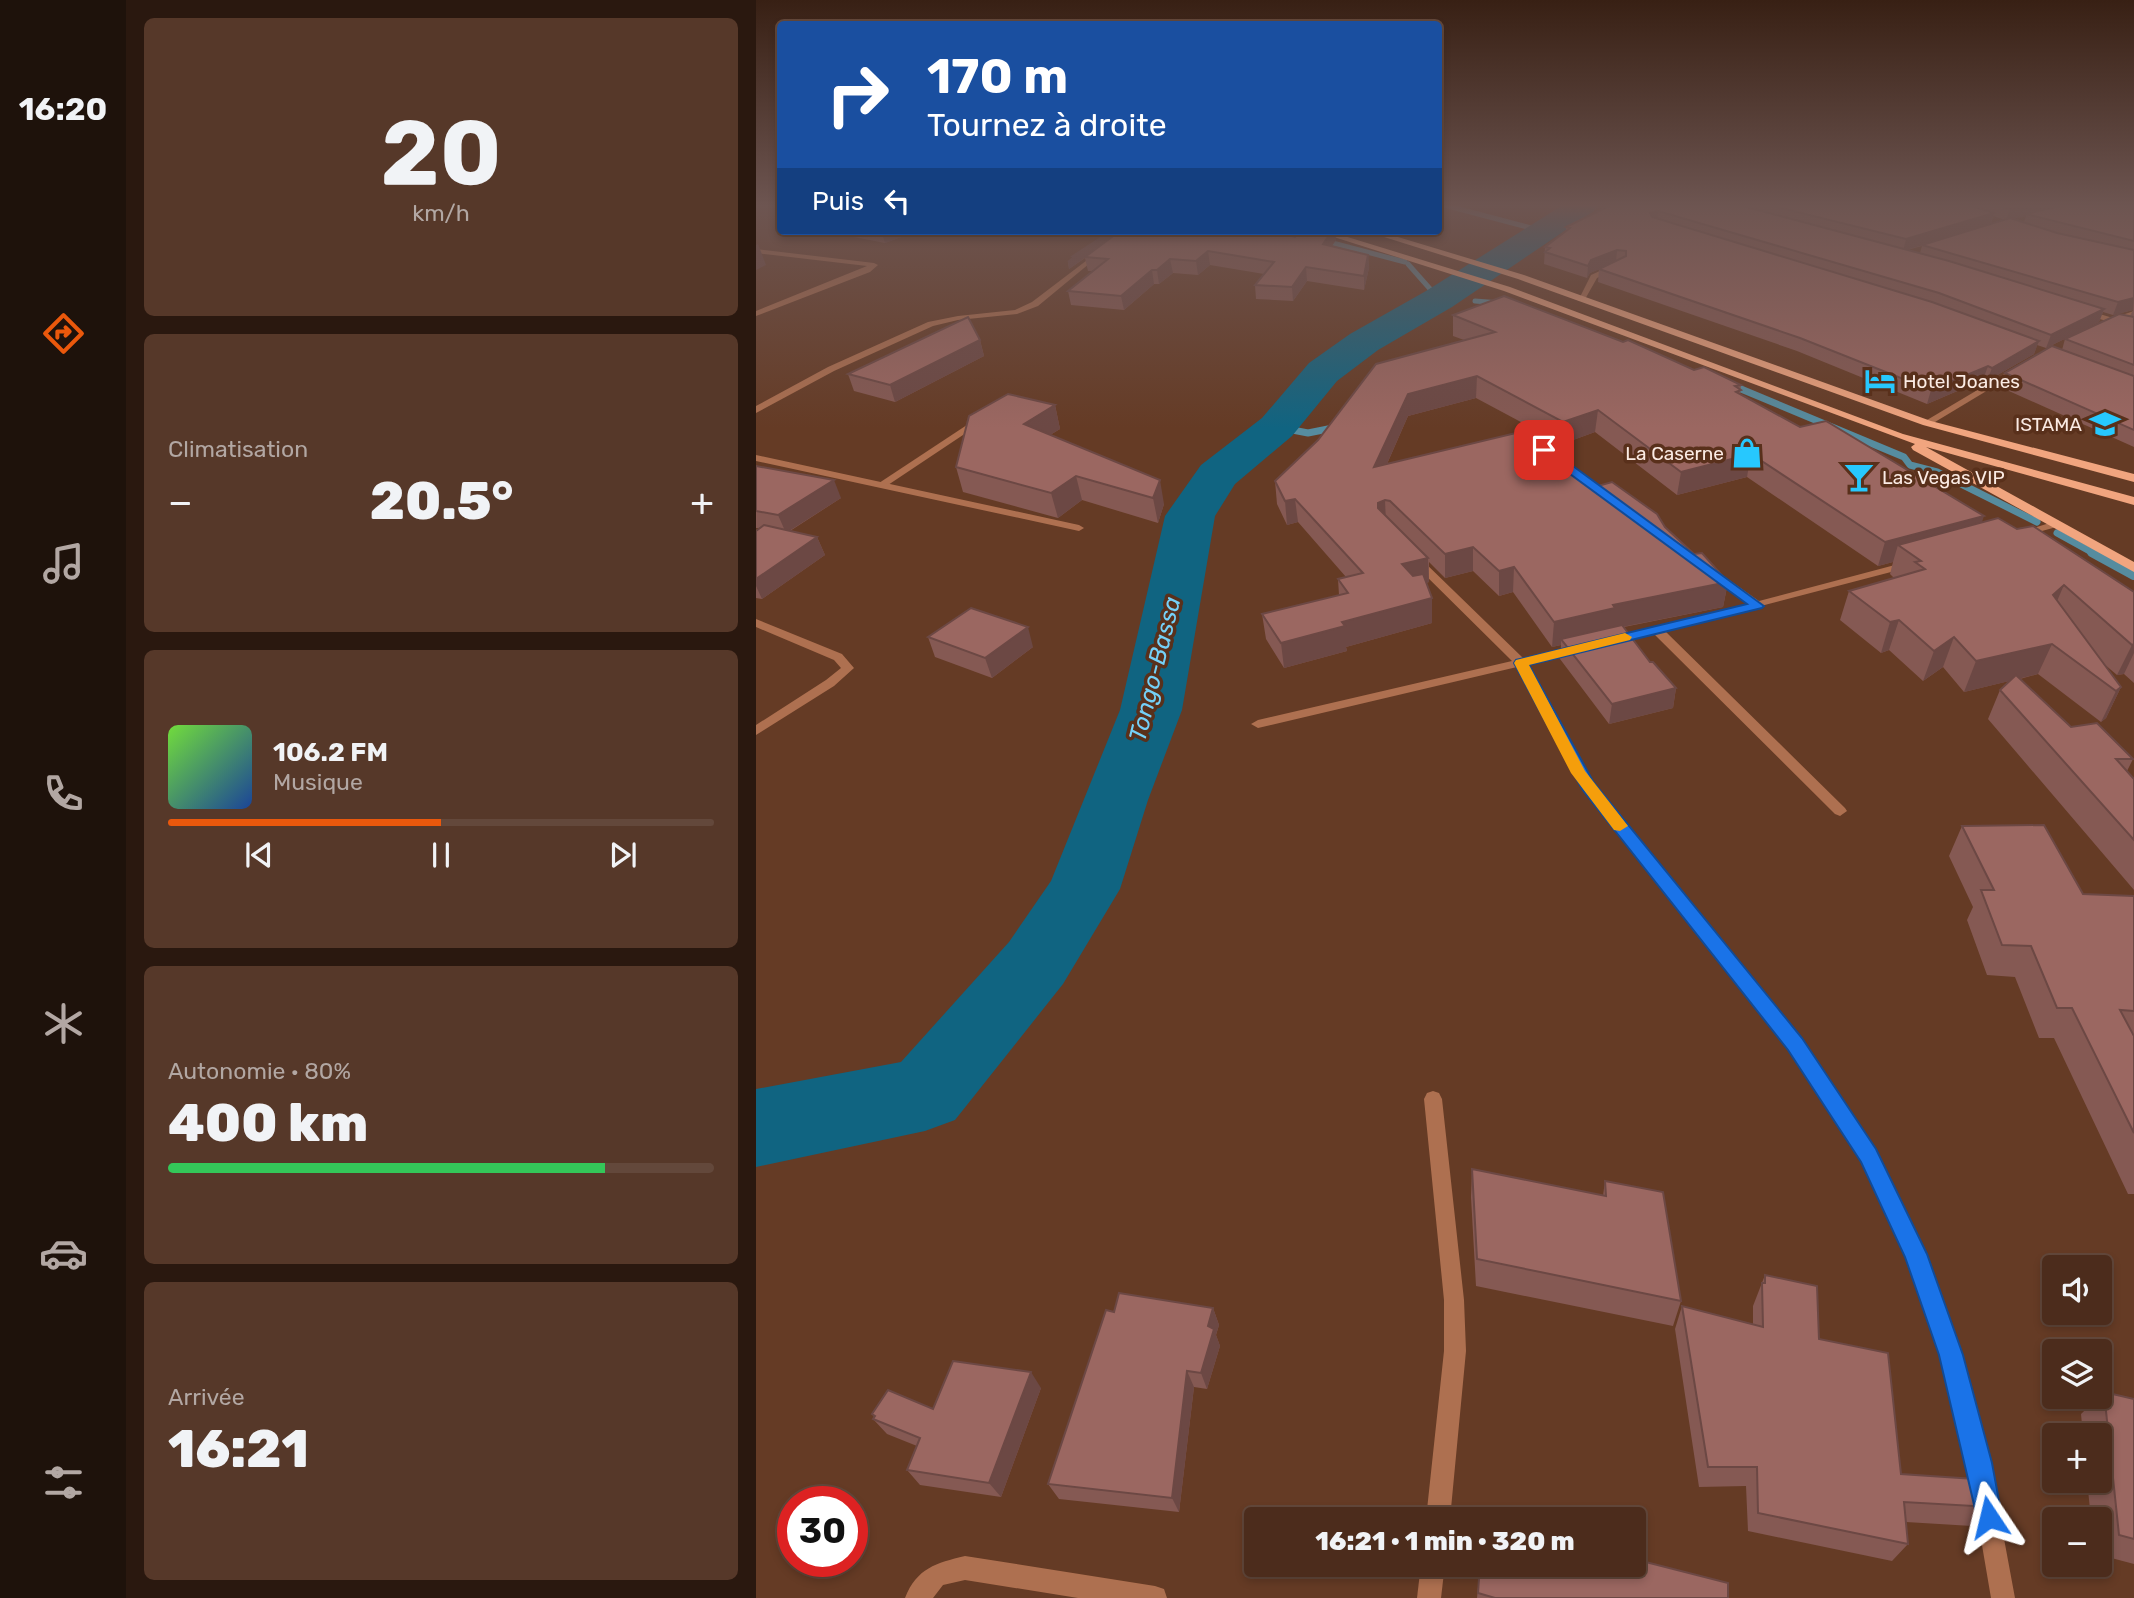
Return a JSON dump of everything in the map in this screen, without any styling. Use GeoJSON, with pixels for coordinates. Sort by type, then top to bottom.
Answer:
{"type":"FeatureCollection","features":[{"type":"Feature","properties":{"kind":"main road"},"geometry":{"type":"LineString","coordinates":[[1478,280],[1636,335],[1899,436],[2134,501]]}},
{"type":"Feature","properties":{"kind":"main road"},"geometry":{"type":"LineString","coordinates":[[1528,280],[1927,422],[2134,478]]}},
{"type":"Feature","properties":{"kind":"main road"},"geometry":{"type":"LineString","coordinates":[[1636,335],[1658,327]]}},
{"type":"Feature","properties":{"kind":"main road"},"geometry":{"type":"LineString","coordinates":[[1899,436],[1945,465],[2134,568]]}},
{"type":"Feature","properties":{"kind":"street"},"geometry":{"type":"LineString","coordinates":[[756,314],[843,280]]}},
{"type":"Feature","properties":{"kind":"street"},"geometry":{"type":"LineString","coordinates":[[756,410],[831,369],[931,324],[958,318],[1017,312],[1035,304],[1066,280]]}},
{"type":"Feature","properties":{"kind":"street"},"geometry":{"type":"LineString","coordinates":[[1581,299],[1592,280]]}},
{"type":"Feature","properties":{"kind":"street"},"geometry":{"type":"LineString","coordinates":[[2079,310],[2134,328]]}},
{"type":"Feature","properties":{"kind":"street"},"geometry":{"type":"LineString","coordinates":[[2102,327],[2134,313]]}},
{"type":"Feature","properties":{"kind":"street"},"geometry":{"type":"LineString","coordinates":[[1927,422],[2026,366]]}},
{"type":"Feature","properties":{"kind":"street"},"geometry":{"type":"LineString","coordinates":[[881,485],[985,416]]}},
{"type":"Feature","properties":{"kind":"street"},"geometry":{"type":"LineString","coordinates":[[756,458],[1079,528]]}},
{"type":"Feature","properties":{"kind":"street"},"geometry":{"type":"LineString","coordinates":[[2004,538],[2056,524]]}},
{"type":"Feature","properties":{"kind":"street"},"geometry":{"type":"LineString","coordinates":[[1404,548],[1521,663],[1587,786],[1795,1044],[1868,1156],[1916,1254],[1951,1355],[1979,1463],[2003,1598]]}},
{"type":"Feature","properties":{"kind":"street"},"geometry":{"type":"LineString","coordinates":[[1602,643],[1757,606],[1926,559]]}},
{"type":"Feature","properties":{"kind":"street"},"geometry":{"type":"LineString","coordinates":[[1701,564],[1757,606]]}},
{"type":"Feature","properties":{"kind":"street"},"geometry":{"type":"LineString","coordinates":[[756,623],[838,657],[848,668],[830,683],[756,731]]}},
{"type":"Feature","properties":{"kind":"street"},"geometry":{"type":"LineString","coordinates":[[1656,629],[1840,811]]}},
{"type":"Feature","properties":{"kind":"street"},"geometry":{"type":"LineString","coordinates":[[1258,724],[1588,646]]}},
{"type":"Feature","properties":{"kind":"street"},"geometry":{"type":"LineString","coordinates":[[1433,1099],[1454,1300],[1455,1351],[1439,1507]]}},
{"type":"Feature","properties":{"kind":"street"},"geometry":{"type":"LineString","coordinates":[[917,1598],[936,1575],[965,1568],[1155,1598]]}},
{"type":"Feature","properties":{"kind":"street"},"geometry":{"type":"LineString","coordinates":[[1429,1598],[1431,1577]]}},
{"type":"Feature","properties":{"kind":"building"},"geometry":{"type":"Polygon","coordinates":[[[1082,280],[1141,280],[1121,296],[1068,291],[1082,280]]]}},
{"type":"Feature","properties":{"kind":"building"},"geometry":{"type":"Polygon","coordinates":[[[1259,280],[1297,280],[1292,287],[1255,285],[1259,280]]]}},
{"type":"Feature","properties":{"kind":"building"},"geometry":{"type":"Polygon","coordinates":[[[1630,280],[1858,280],[1932,302],[2039,341],[1992,368],[1988,366],[1931,390],[1800,338],[1630,280]]]}},
{"type":"Feature","properties":{"kind":"building"},"geometry":{"type":"Polygon","coordinates":[[[1893,280],[2009,280],[2104,309],[2051,335],[1939,293],[1893,280]]]}},
{"type":"Feature","properties":{"kind":"building"},"geometry":{"type":"Polygon","coordinates":[[[2041,280],[2134,280],[2134,298],[2118,302],[2041,280]]]}},
{"type":"Feature","properties":{"kind":"building"},"geometry":{"type":"Polygon","coordinates":[[[1504,296],[1623,342],[1628,340],[1694,370],[1704,367],[1741,385],[1735,386],[1741,390],[1736,392],[1800,427],[1826,421],[1984,516],[1885,542],[1751,454],[1681,472],[1598,410],[1563,422],[1477,376],[1408,394],[1374,467],[1524,431],[1598,486],[1612,482],[1657,514],[1665,527],[1694,554],[1702,553],[1728,582],[1613,605],[1615,608],[1554,622],[1514,567],[1499,571],[1473,547],[1445,554],[1390,501],[1385,500],[1378,503],[1378,508],[1428,558],[1402,564],[1413,576],[1423,574],[1432,598],[1342,622],[1345,626],[1281,643],[1262,614],[1348,593],[1338,579],[1363,573],[1295,499],[1285,501],[1275,481],[1318,440],[1376,364],[1495,332],[1453,315],[1504,296]]]}},
{"type":"Feature","properties":{"kind":"building"},"geometry":{"type":"Polygon","coordinates":[[[2119,314],[2134,317],[2134,365],[2065,339],[2119,314]]]}},
{"type":"Feature","properties":{"kind":"building"},"geometry":{"type":"Polygon","coordinates":[[[968,317],[980,340],[890,385],[848,374],[968,317]]]}},
{"type":"Feature","properties":{"kind":"building"},"geometry":{"type":"Polygon","coordinates":[[[2052,346],[2134,376],[2134,430],[2005,373],[2052,346]]]}},
{"type":"Feature","properties":{"kind":"building"},"geometry":{"type":"Polygon","coordinates":[[[1008,394],[1055,405],[1024,424],[1160,480],[1153,498],[1076,476],[1051,493],[956,467],[969,416],[1008,394]]]}},
{"type":"Feature","properties":{"kind":"building"},"geometry":{"type":"Polygon","coordinates":[[[756,466],[834,480],[778,515],[756,511],[756,466]]]}},
{"type":"Feature","properties":{"kind":"building"},"geometry":{"type":"Polygon","coordinates":[[[1998,518],[2017,529],[2033,526],[2134,592],[2132,645],[2064,585],[2053,595],[2121,687],[2116,691],[2052,644],[1976,661],[1954,637],[1934,651],[1899,620],[1890,622],[1849,591],[1925,569],[1915,562],[1921,561],[1898,545],[1998,518]]]}},
{"type":"Feature","properties":{"kind":"building"},"geometry":{"type":"Polygon","coordinates":[[[764,525],[817,537],[756,579],[756,531],[764,525]]]}},
{"type":"Feature","properties":{"kind":"building"},"geometry":{"type":"Polygon","coordinates":[[[971,608],[1028,627],[985,658],[928,637],[971,608]]]}},
{"type":"Feature","properties":{"kind":"building"},"geometry":{"type":"Polygon","coordinates":[[[1622,625],[1650,662],[1653,662],[1676,688],[1612,704],[1561,639],[1622,625]]]}},
{"type":"Feature","properties":{"kind":"building"},"geometry":{"type":"Polygon","coordinates":[[[2016,675],[2071,727],[2097,723],[2133,759],[2116,759],[2134,779],[2134,840],[2000,690],[2016,675]]]}},
{"type":"Feature","properties":{"kind":"building"},"geometry":{"type":"Polygon","coordinates":[[[2044,825],[2083,894],[2134,896],[2134,1011],[2120,1010],[2134,1036],[2134,1133],[2072,1008],[2057,1008],[2031,946],[2002,945],[1981,890],[1994,890],[1962,826],[2044,825]]]}},
{"type":"Feature","properties":{"kind":"building"},"geometry":{"type":"Polygon","coordinates":[[[1472,1169],[1606,1196],[1605,1181],[1663,1192],[1681,1301],[1477,1259],[1472,1169]]]}},
{"type":"Feature","properties":{"kind":"building"},"geometry":{"type":"Polygon","coordinates":[[[1765,1275],[1817,1286],[1819,1339],[1888,1353],[1901,1474],[1990,1480],[1991,1507],[1904,1502],[1908,1544],[1758,1513],[1757,1467],[1708,1467],[1682,1306],[1763,1327],[1762,1283],[1765,1283],[1765,1275]]]}},
{"type":"Feature","properties":{"kind":"building"},"geometry":{"type":"Polygon","coordinates":[[[1119,1293],[1213,1308],[1208,1326],[1214,1329],[1201,1373],[1187,1371],[1172,1498],[1048,1484],[1106,1310],[1114,1312],[1119,1293]]]}},
{"type":"Feature","properties":{"kind":"building"},"geometry":{"type":"Polygon","coordinates":[[[953,1361],[1031,1372],[989,1483],[907,1470],[920,1438],[873,1419],[875,1416],[872,1414],[888,1390],[933,1409],[953,1361]]]}},
{"type":"Feature","properties":{"kind":"building"},"geometry":{"type":"Polygon","coordinates":[[[2112,1394],[2134,1399],[2134,1539],[2119,1535],[2112,1468],[2112,1423],[2107,1423],[2106,1409],[2112,1409],[2112,1394]]]}},
{"type":"Feature","properties":{"kind":"building"},"geometry":{"type":"Polygon","coordinates":[[[1646,1562],[1728,1583],[1728,1598],[1495,1598],[1478,1593],[1479,1577],[1646,1577],[1646,1562]]]}},
{"type":"Feature","properties":{"kind":"waterway"},"geometry":{"type":"LineString","coordinates":[[1422,280],[1439,299]]}},
{"type":"Feature","properties":{"kind":"waterway","name":"Tongo-Bassa"},"geometry":{"type":"LineString","coordinates":[[756,1128],[925,1094],[1036,963],[1084,889],[1115,800],[1151,710],[1190,516],[1217,475],[1277,427],[1323,372],[1364,342],[1469,280]]}},
{"type":"Feature","properties":{"kind":"waterway"},"geometry":{"type":"LineString","coordinates":[[1475,301],[1500,303]]}},
{"type":"Feature","properties":{"kind":"waterway"},"geometry":{"type":"LineString","coordinates":[[1729,384],[1904,457],[1910,465],[1937,472],[2037,522]]}},
{"type":"Feature","properties":{"kind":"waterway"},"geometry":{"type":"LineString","coordinates":[[1277,427],[1308,433],[1338,427]]}},
{"type":"Feature","properties":{"kind":"waterway"},"geometry":{"type":"LineString","coordinates":[[2057,533],[2095,554]]}},
{"type":"Feature","properties":{"kind":"waterway"},"geometry":{"type":"LineString","coordinates":[[2092,552],[2134,575]]}},
{"type":"Feature","properties":{"kind":"slow traffic"},"geometry":{"type":"LineString","coordinates":[[1620,826],[1579,773],[1521,663],[1625,637]]}},
{"type":"Feature","properties":{"kind":"place","name":"Hotel Joanes"},"geometry":{"type":"Point","coordinates":[1880,381]}},
{"type":"Feature","properties":{"kind":"place","name":"ISTAMA"},"geometry":{"type":"Point","coordinates":[2105,424]}},
{"type":"Feature","properties":{"kind":"place","name":"La Caserne"},"geometry":{"type":"Point","coordinates":[1747,453]}},
{"type":"Feature","properties":{"kind":"place","name":"Las Vegas VIP"},"geometry":{"type":"Point","coordinates":[1859,477]}},
{"type":"Feature","properties":{"kind":"route"},"geometry":{"type":"LineString","coordinates":[[1544,450],[1757,606],[1521,663],[1587,786],[1795,1044],[1868,1156],[1916,1254],[1951,1355],[1979,1463],[1989,1517]]}}]}
